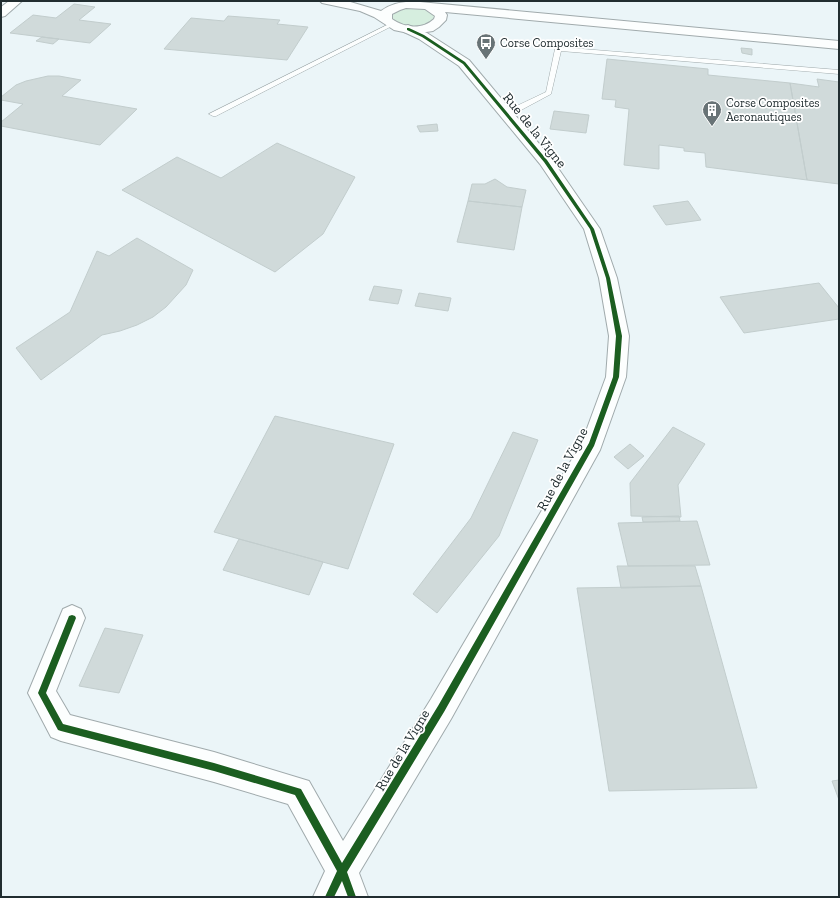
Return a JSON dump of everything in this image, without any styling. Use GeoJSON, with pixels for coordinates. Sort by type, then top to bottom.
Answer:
{"type":"FeatureCollection","features":[{"type":"Feature","properties":{"kind":"street"},"geometry":{"type":"LineString","coordinates":[[1,13],[16,1]]}},
{"type":"Feature","properties":{"kind":"street"},"geometry":{"type":"LineString","coordinates":[[326,1],[374,11],[388,21],[408,29],[428,28],[438,22],[462,15],[493,13]]}},
{"type":"Feature","properties":{"kind":"street"},"geometry":{"type":"LineString","coordinates":[[356,1],[419,5],[839,45]]}},
{"type":"Feature","properties":{"kind":"street"},"geometry":{"type":"LineString","coordinates":[[388,21],[386,13],[390,10],[406,5]]}},
{"type":"Feature","properties":{"kind":"street","name":"Rue de la Vigne"},"geometry":{"type":"LineString","coordinates":[[429,7],[437,10],[441,15],[438,22],[441,38],[449,52]]}},
{"type":"Feature","properties":{"kind":"street","name":"Rue de la Vigne"},"geometry":{"type":"LineString","coordinates":[[341,888],[592,444],[616,377],[619,336],[608,278],[592,230],[546,161],[464,63],[423,36],[408,29]]}},
{"type":"Feature","properties":{"kind":"street"},"geometry":{"type":"LineString","coordinates":[[72,618],[42,693],[61,727],[214,767],[298,792],[341,888]]}},
{"type":"Feature","properties":{"kind":"lane"},"geometry":{"type":"LineString","coordinates":[[213,114],[388,21]]}},
{"type":"Feature","properties":{"kind":"lane"},"geometry":{"type":"LineString","coordinates":[[507,114],[549,93],[558,49],[839,72]]}},
{"type":"Feature","properties":{"kind":"green space"},"geometry":{"type":"Polygon","coordinates":[[[409,7],[423,8],[437,14],[432,23],[416,26],[402,25],[393,20],[392,16],[397,11],[409,7]]]}},
{"type":"Feature","properties":{"kind":"building"},"geometry":{"type":"Polygon","coordinates":[[[74,4],[95,7],[79,20],[111,24],[90,43],[10,33],[33,15],[56,18],[74,4]]]}},
{"type":"Feature","properties":{"kind":"building"},"geometry":{"type":"Polygon","coordinates":[[[228,16],[280,20],[277,24],[308,27],[287,60],[164,49],[191,18],[224,21],[228,16]]]}},
{"type":"Feature","properties":{"kind":"building"},"geometry":{"type":"Polygon","coordinates":[[[42,37],[59,39],[53,44],[36,41],[42,37]]]}},
{"type":"Feature","properties":{"kind":"building"},"geometry":{"type":"Polygon","coordinates":[[[741,48],[752,49],[752,55],[742,53],[741,48]]]}},
{"type":"Feature","properties":{"kind":"building","name":"Corse Composites Aeronautiques"},"geometry":{"type":"Polygon","coordinates":[[[607,59],[708,69],[708,75],[790,83],[807,180],[706,167],[705,153],[684,151],[684,148],[659,145],[659,169],[624,165],[629,109],[615,107],[616,100],[602,99],[607,59]]]}},
{"type":"Feature","properties":{"kind":"building"},"geometry":{"type":"Polygon","coordinates":[[[48,76],[59,76],[81,80],[62,96],[137,109],[100,145],[1,126],[1,122],[23,104],[1,100],[1,97],[16,85],[48,76]]]}},
{"type":"Feature","properties":{"kind":"building"},"geometry":{"type":"Polygon","coordinates":[[[817,79],[839,82],[839,184],[807,180],[790,83],[819,87],[817,79]]]}},
{"type":"Feature","properties":{"kind":"building"},"geometry":{"type":"Polygon","coordinates":[[[554,111],[589,115],[586,133],[550,129],[554,111]]]}},
{"type":"Feature","properties":{"kind":"building"},"geometry":{"type":"Polygon","coordinates":[[[437,124],[438,131],[420,132],[417,126],[437,124]]]}},
{"type":"Feature","properties":{"kind":"building"},"geometry":{"type":"Polygon","coordinates":[[[277,143],[355,177],[323,234],[275,272],[122,190],[177,157],[221,178],[277,143]]]}},
{"type":"Feature","properties":{"kind":"building"},"geometry":{"type":"Polygon","coordinates":[[[495,179],[507,187],[526,190],[522,207],[468,201],[472,184],[485,184],[495,179]]]}},
{"type":"Feature","properties":{"kind":"building"},"geometry":{"type":"Polygon","coordinates":[[[468,201],[522,207],[514,250],[457,242],[468,201]]]}},
{"type":"Feature","properties":{"kind":"building"},"geometry":{"type":"Polygon","coordinates":[[[688,201],[701,220],[666,225],[653,206],[688,201]]]}},
{"type":"Feature","properties":{"kind":"building"},"geometry":{"type":"Polygon","coordinates":[[[137,238],[193,270],[186,285],[166,307],[153,317],[120,331],[102,335],[41,380],[16,348],[70,312],[97,251],[109,256],[137,238]]]}},
{"type":"Feature","properties":{"kind":"building"},"geometry":{"type":"Polygon","coordinates":[[[819,283],[839,308],[839,319],[744,333],[720,297],[819,283]]]}},
{"type":"Feature","properties":{"kind":"building"},"geometry":{"type":"Polygon","coordinates":[[[374,286],[402,290],[398,304],[369,300],[374,286]]]}},
{"type":"Feature","properties":{"kind":"building"},"geometry":{"type":"Polygon","coordinates":[[[419,293],[451,298],[448,311],[415,306],[419,293]]]}},
{"type":"Feature","properties":{"kind":"building"},"geometry":{"type":"Polygon","coordinates":[[[275,416],[394,444],[348,569],[214,532],[275,416]]]}},
{"type":"Feature","properties":{"kind":"building"},"geometry":{"type":"Polygon","coordinates":[[[673,427],[705,444],[678,485],[681,517],[631,516],[630,483],[673,427]]]}},
{"type":"Feature","properties":{"kind":"building"},"geometry":{"type":"Polygon","coordinates":[[[513,432],[538,440],[499,536],[437,613],[413,594],[471,518],[513,432]]]}},
{"type":"Feature","properties":{"kind":"building"},"geometry":{"type":"Polygon","coordinates":[[[630,444],[644,456],[628,469],[614,457],[630,444]]]}},
{"type":"Feature","properties":{"kind":"building"},"geometry":{"type":"Polygon","coordinates":[[[679,516],[680,521],[643,522],[642,517],[679,516]]]}},
{"type":"Feature","properties":{"kind":"building"},"geometry":{"type":"Polygon","coordinates":[[[697,521],[710,565],[628,566],[618,523],[697,521]]]}},
{"type":"Feature","properties":{"kind":"building"},"geometry":{"type":"Polygon","coordinates":[[[239,539],[323,562],[309,595],[223,570],[239,539]]]}},
{"type":"Feature","properties":{"kind":"building"},"geometry":{"type":"Polygon","coordinates":[[[617,566],[695,566],[701,586],[621,588],[617,566]]]}},
{"type":"Feature","properties":{"kind":"building"},"geometry":{"type":"Polygon","coordinates":[[[701,586],[757,788],[609,791],[577,588],[701,586]]]}},
{"type":"Feature","properties":{"kind":"building"},"geometry":{"type":"Polygon","coordinates":[[[105,628],[143,635],[119,693],[79,686],[105,628]]]}},
{"type":"Feature","properties":{"kind":"building"},"geometry":{"type":"Polygon","coordinates":[[[839,780],[839,800],[832,781],[839,780]]]}},
{"type":"Feature","properties":{"kind":"cycle path"},"geometry":{"type":"LineString","coordinates":[[329,897],[342,871],[441,709],[592,444],[616,377],[619,336],[608,278],[592,229],[546,161],[464,63],[423,36],[408,29]]}},
{"type":"Feature","properties":{"kind":"cycle path"},"geometry":{"type":"LineString","coordinates":[[72,618],[42,693],[61,727],[214,767],[298,792],[342,871],[352,897]]}},
{"type":"Feature","properties":{"kind":"place","name":"Corse Composites"},"geometry":{"type":"Point","coordinates":[486,60]}},
{"type":"Feature","properties":{"kind":"place","name":"Corse Composites Aeronautiques"},"geometry":{"type":"Point","coordinates":[712,127]}}]}
